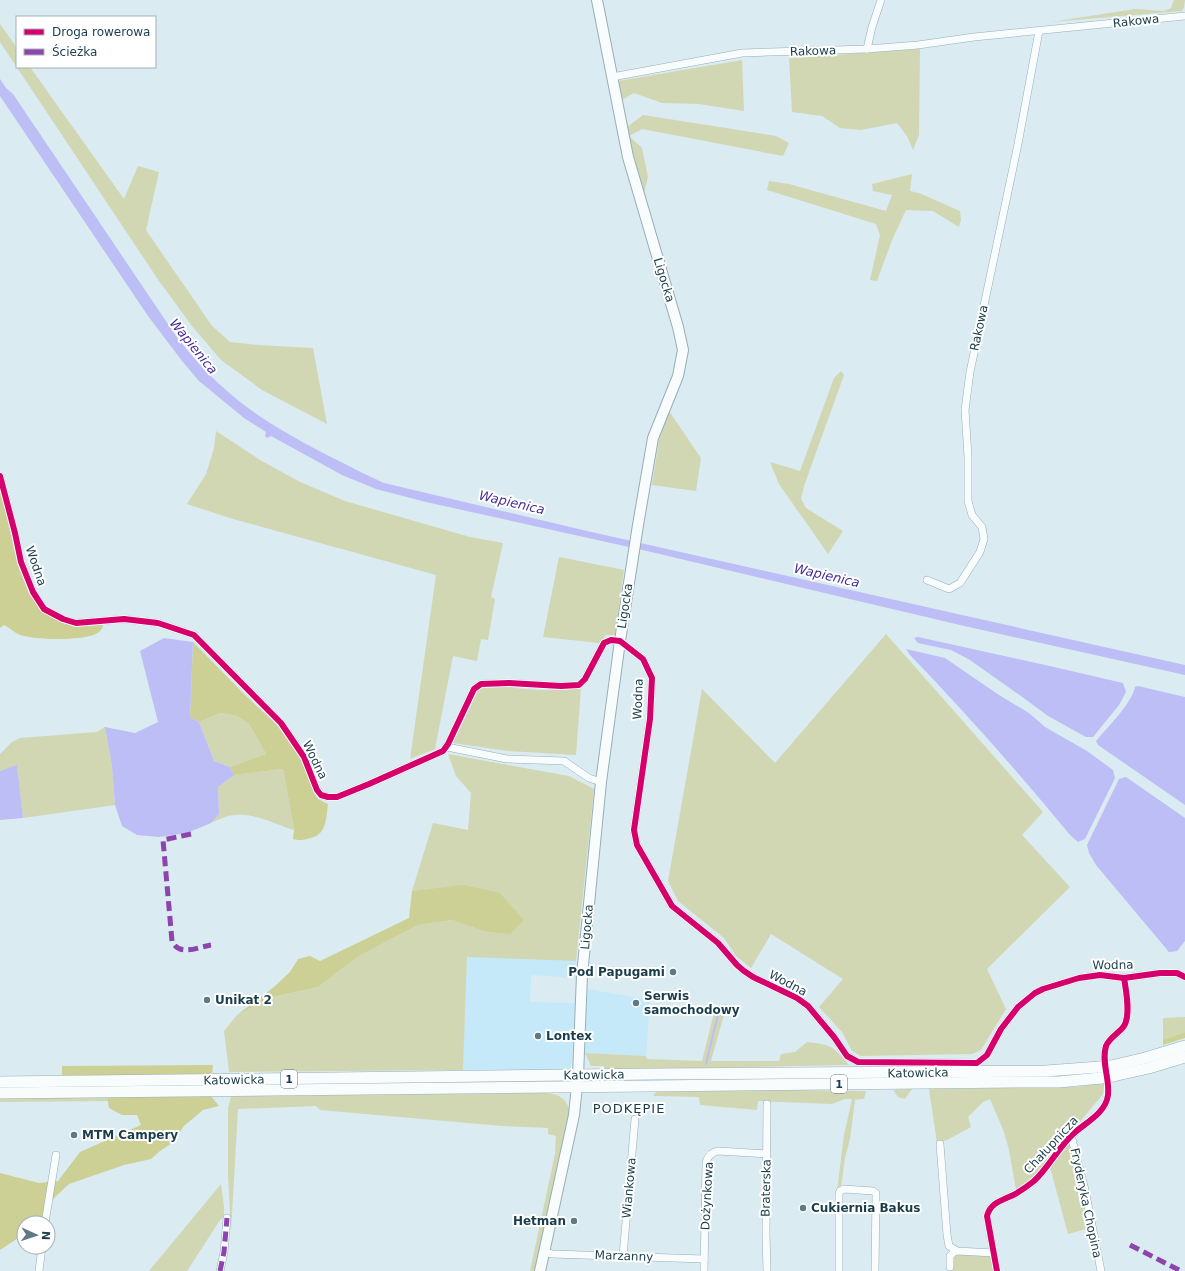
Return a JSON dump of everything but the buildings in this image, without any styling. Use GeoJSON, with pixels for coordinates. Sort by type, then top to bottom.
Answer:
{"type":"FeatureCollection","features":[{"type":"Feature","properties":{"kind":"main road","name":"Katowicka"},"geometry":{"type":"LineString","coordinates":[[0,1093],[1058,1082],[1106,1072],[1185,1046]]}},
{"type":"Feature","properties":{"kind":"main road","name":"Katowicka"},"geometry":{"type":"LineString","coordinates":[[0,1082],[1046,1071],[1106,1072],[1149,1068],[1185,1057]]}},
{"type":"Feature","properties":{"kind":"street","name":"Ligocka"},"geometry":{"type":"LineString","coordinates":[[540,1271],[573,1124],[578,1076],[582,975],[601,782],[632,560],[653,438],[678,376],[683,350],[678,327],[628,157],[597,0]]}},
{"type":"Feature","properties":{"kind":"street"},"geometry":{"type":"LineString","coordinates":[[867,49],[872,27],[881,0]]}},
{"type":"Feature","properties":{"kind":"street","name":"Rakowa"},"geometry":{"type":"LineString","coordinates":[[612,77],[742,53],[867,49],[918,45],[974,37],[1185,16]]}},
{"type":"Feature","properties":{"kind":"street","name":"Rakowa"},"geometry":{"type":"LineString","coordinates":[[927,580],[949,588],[960,584],[980,552],[984,539],[982,527],[972,515],[968,501],[968,457],[965,410],[970,372],[1018,144],[1039,31]]}},
{"type":"Feature","properties":{"kind":"street","name":"Wodna"},"geometry":{"type":"LineString","coordinates":[[0,476],[21,562],[33,592],[44,609],[63,619],[76,623],[124,619],[158,623],[194,635],[281,723],[304,757],[317,790],[321,795],[337,797],[383,778],[442,751],[447,747]]}},
{"type":"Feature","properties":{"kind":"street"},"geometry":{"type":"LineString","coordinates":[[601,782],[589,778],[564,761],[507,758],[447,747],[474,689],[481,684],[509,683],[561,686],[579,685],[585,680],[604,643],[611,640],[620,641]]}},
{"type":"Feature","properties":{"kind":"street","name":"Wodna"},"geometry":{"type":"LineString","coordinates":[[620,641],[644,659],[652,678],[650,719],[634,830],[638,845],[672,906],[718,943],[744,971],[753,977],[797,998],[808,1006],[848,1056],[858,1062],[977,1063],[987,1056],[1001,1029],[1018,1007],[1035,993],[1043,989],[1079,978],[1100,975],[1124,978],[1160,973],[1177,973],[1185,977]]}},
{"type":"Feature","properties":{"kind":"street","name":"Chałupnicza"},"geometry":{"type":"LineString","coordinates":[[997,1271],[987,1216],[989,1209],[994,1204],[1017,1193],[1040,1175],[1071,1136],[1101,1111],[1106,1103],[1108,1089],[1105,1057],[1106,1046],[1124,1025],[1127,1018],[1124,978]]}},
{"type":"Feature","properties":{"kind":"street","name":"Braterska"},"geometry":{"type":"LineString","coordinates":[[767,1104],[767,1271]]}},
{"type":"Feature","properties":{"kind":"street","name":"Wiankowa"},"geometry":{"type":"LineString","coordinates":[[623,1256],[635,1119]]}},
{"type":"Feature","properties":{"kind":"street","name":"Fryderyka Chopina"},"geometry":{"type":"LineString","coordinates":[[1071,1136],[1085,1190],[1101,1271]]}},
{"type":"Feature","properties":{"kind":"street"},"geometry":{"type":"LineString","coordinates":[[940,1144],[950,1267]]}},
{"type":"Feature","properties":{"kind":"street","name":"Dożynkowa"},"geometry":{"type":"LineString","coordinates":[[704,1271],[706,1162],[708,1156],[713,1152],[718,1151],[767,1154]]}},
{"type":"Feature","properties":{"kind":"street"},"geometry":{"type":"LineString","coordinates":[[46,1215],[56,1155]]}},
{"type":"Feature","properties":{"kind":"street"},"geometry":{"type":"LineString","coordinates":[[839,1271],[839,1194],[840,1191],[844,1189],[872,1190],[876,1193],[875,1271]]}},
{"type":"Feature","properties":{"kind":"street"},"geometry":{"type":"LineString","coordinates":[[220,1271],[224,1252],[227,1218]]}},
{"type":"Feature","properties":{"kind":"street"},"geometry":{"type":"LineString","coordinates":[[949,1246],[957,1251],[994,1253]]}},
{"type":"Feature","properties":{"kind":"street"},"geometry":{"type":"LineString","coordinates":[[950,1256],[957,1251]]}},
{"type":"Feature","properties":{"kind":"street","name":"Marzanny"},"geometry":{"type":"LineString","coordinates":[[544,1252],[549,1254],[704,1259]]}},
{"type":"Feature","properties":{"kind":"street"},"geometry":{"type":"LineString","coordinates":[[39,1271],[41,1255]]}},
{"type":"Feature","properties":{"kind":"shaded area","name":"Lontex"},"geometry":{"type":"Polygon","coordinates":[[[467,956],[576,961],[575,978],[531,975],[530,1002],[575,1003],[572,1062],[569,1069],[560,1071],[463,1070],[467,956]]]}},
{"type":"Feature","properties":{"kind":"shaded area"},"geometry":{"type":"Polygon","coordinates":[[[587,989],[650,1000],[646,1056],[585,1053],[587,989]]]}},
{"type":"Feature","properties":{"kind":"green space"},"geometry":{"type":"Polygon","coordinates":[[[1174,0],[1185,0],[1182,11],[1051,22],[1135,9],[1164,11],[1171,8],[1174,0]]]}},
{"type":"Feature","properties":{"kind":"green space"},"geometry":{"type":"Polygon","coordinates":[[[0,24],[16,47],[16,66],[0,42],[0,24]]]}},
{"type":"Feature","properties":{"kind":"green space"},"geometry":{"type":"Polygon","coordinates":[[[920,49],[919,135],[913,150],[907,136],[897,123],[861,130],[840,128],[822,116],[792,112],[789,58],[920,49]]]}},
{"type":"Feature","properties":{"kind":"green space"},"geometry":{"type":"Polygon","coordinates":[[[742,60],[744,111],[699,104],[662,103],[634,93],[622,100],[618,81],[742,60]]]}},
{"type":"Feature","properties":{"kind":"green space"},"geometry":{"type":"Polygon","coordinates":[[[17,68],[31,68],[124,199],[138,166],[159,172],[146,230],[212,326],[230,342],[313,348],[327,424],[262,390],[221,360],[192,326],[159,281],[17,68]]]}},
{"type":"Feature","properties":{"kind":"green space"},"geometry":{"type":"Polygon","coordinates":[[[643,115],[776,136],[789,143],[783,156],[642,129],[629,136],[642,148],[648,177],[644,193],[634,160],[627,127],[643,115]]]}},
{"type":"Feature","properties":{"kind":"green space"},"geometry":{"type":"Polygon","coordinates":[[[912,174],[910,191],[919,193],[960,211],[961,220],[959,227],[933,211],[906,210],[892,240],[877,281],[870,280],[880,235],[876,224],[767,190],[769,181],[789,184],[886,211],[892,195],[873,191],[872,184],[912,174]]]}},
{"type":"Feature","properties":{"kind":"green space"},"geometry":{"type":"Polygon","coordinates":[[[841,371],[844,375],[804,486],[801,499],[806,508],[843,531],[828,554],[779,484],[770,462],[800,471],[834,378],[841,371]]]}},
{"type":"Feature","properties":{"kind":"green space"},"geometry":{"type":"Polygon","coordinates":[[[669,411],[701,458],[696,491],[652,485],[659,440],[669,411]]]}},
{"type":"Feature","properties":{"kind":"green space"},"geometry":{"type":"Polygon","coordinates":[[[216,431],[260,460],[300,482],[345,501],[470,537],[503,543],[491,597],[495,599],[488,640],[481,639],[477,661],[453,656],[435,749],[410,759],[436,575],[233,519],[187,504],[206,474],[214,448],[216,431]]]}},
{"type":"Feature","properties":{"kind":"green space"},"geometry":{"type":"Polygon","coordinates":[[[0,485],[17,563],[29,594],[42,611],[61,622],[78,626],[103,625],[102,629],[94,635],[74,638],[49,639],[20,635],[4,625],[0,628],[0,485]]]}},
{"type":"Feature","properties":{"kind":"green space"},"geometry":{"type":"Polygon","coordinates":[[[559,557],[624,570],[615,635],[606,635],[599,643],[543,637],[559,557]]]}},
{"type":"Feature","properties":{"kind":"green space"},"geometry":{"type":"Polygon","coordinates":[[[886,634],[1043,812],[1022,835],[1070,887],[987,969],[1006,1009],[981,1050],[972,1054],[861,1056],[852,1051],[842,1032],[819,1007],[843,979],[771,934],[751,968],[736,956],[724,938],[678,901],[668,881],[702,689],[775,763],[886,634]]]}},
{"type":"Feature","properties":{"kind":"green space"},"geometry":{"type":"Polygon","coordinates":[[[193,642],[277,725],[301,760],[314,793],[318,799],[328,804],[325,825],[316,836],[302,840],[293,839],[294,830],[283,769],[234,775],[230,767],[266,754],[249,724],[237,716],[221,713],[199,722],[190,717],[193,642]]]}},
{"type":"Feature","properties":{"kind":"green space"},"geometry":{"type":"Polygon","coordinates":[[[510,687],[546,690],[581,688],[576,755],[508,751],[453,743],[478,691],[483,688],[510,687]]]}},
{"type":"Feature","properties":{"kind":"green space"},"geometry":{"type":"Polygon","coordinates":[[[221,713],[237,716],[249,724],[266,754],[230,767],[214,761],[199,722],[221,713]]]}},
{"type":"Feature","properties":{"kind":"green space"},"geometry":{"type":"Polygon","coordinates":[[[105,727],[112,766],[115,805],[23,818],[17,766],[0,771],[0,754],[12,742],[20,738],[97,732],[105,727]]]}},
{"type":"Feature","properties":{"kind":"green space"},"geometry":{"type":"Polygon","coordinates":[[[448,754],[569,776],[594,789],[576,961],[467,957],[463,1070],[229,1072],[224,1031],[237,1015],[273,997],[318,987],[359,956],[418,925],[452,920],[483,931],[524,921],[500,893],[434,889],[412,891],[433,823],[468,830],[471,793],[456,776],[448,754]]]}},
{"type":"Feature","properties":{"kind":"green space"},"geometry":{"type":"Polygon","coordinates":[[[283,769],[294,830],[257,817],[242,815],[232,815],[211,823],[219,814],[218,787],[234,775],[283,769]]]}},
{"type":"Feature","properties":{"kind":"green space"},"geometry":{"type":"Polygon","coordinates":[[[464,885],[500,893],[524,920],[510,934],[483,931],[452,920],[418,925],[359,956],[318,987],[273,997],[237,1015],[274,987],[290,972],[298,959],[310,956],[320,961],[409,918],[412,891],[464,885]]]}},
{"type":"Feature","properties":{"kind":"green space"},"geometry":{"type":"Polygon","coordinates":[[[727,1004],[711,1061],[779,1061],[781,1054],[795,1052],[807,1042],[822,1044],[835,1050],[849,1065],[605,1070],[604,1066],[591,1066],[585,1053],[646,1056],[647,1059],[702,1061],[715,1009],[713,1006],[727,1004]]]}},
{"type":"Feature","properties":{"kind":"green space"},"geometry":{"type":"Polygon","coordinates":[[[1185,1017],[1185,1032],[1163,1040],[1163,1018],[1185,1017]]]}},
{"type":"Feature","properties":{"kind":"green space"},"geometry":{"type":"Polygon","coordinates":[[[1185,1032],[1185,1038],[1163,1045],[1163,1040],[1185,1032]]]}},
{"type":"Feature","properties":{"kind":"green space"},"geometry":{"type":"Polygon","coordinates":[[[213,1065],[212,1075],[62,1075],[62,1066],[213,1065]]]}},
{"type":"Feature","properties":{"kind":"green space"},"geometry":{"type":"Polygon","coordinates":[[[1105,1082],[1103,1094],[1032,1180],[1016,1190],[1009,1150],[1004,1132],[990,1099],[983,1102],[968,1117],[971,1127],[947,1140],[937,1143],[929,1089],[1076,1087],[1105,1082]]]}},
{"type":"Feature","properties":{"kind":"green space"},"geometry":{"type":"Polygon","coordinates":[[[912,1089],[905,1099],[898,1097],[893,1090],[912,1089]]]}},
{"type":"Feature","properties":{"kind":"green space"},"geometry":{"type":"Polygon","coordinates":[[[765,1090],[866,1091],[864,1099],[855,1100],[850,1139],[845,1158],[841,1187],[837,1191],[844,1135],[852,1099],[845,1099],[832,1104],[758,1101],[757,1110],[700,1105],[699,1097],[653,1096],[656,1092],[765,1090]]]}},
{"type":"Feature","properties":{"kind":"green space"},"geometry":{"type":"Polygon","coordinates":[[[546,1093],[562,1098],[569,1107],[570,1112],[536,1271],[530,1271],[555,1154],[556,1136],[548,1134],[548,1128],[502,1126],[320,1110],[316,1106],[238,1109],[231,1231],[228,1176],[228,1108],[231,1096],[546,1093]]]}},
{"type":"Feature","properties":{"kind":"green space"},"geometry":{"type":"Polygon","coordinates":[[[107,1096],[211,1096],[219,1106],[203,1110],[184,1126],[172,1143],[151,1159],[124,1165],[69,1184],[54,1198],[43,1215],[16,1215],[16,1239],[0,1250],[0,1173],[39,1183],[58,1181],[80,1152],[141,1125],[137,1115],[122,1115],[109,1108],[107,1096]]]}},
{"type":"Feature","properties":{"kind":"green space"},"geometry":{"type":"Polygon","coordinates":[[[109,1096],[108,1101],[0,1102],[0,1098],[109,1096]]]}},
{"type":"Feature","properties":{"kind":"green space"},"geometry":{"type":"Polygon","coordinates":[[[1067,1144],[1072,1146],[1085,1198],[1090,1228],[1068,1234],[1050,1167],[1067,1144]]]}},
{"type":"Feature","properties":{"kind":"green space"},"geometry":{"type":"Polygon","coordinates":[[[221,1184],[224,1217],[220,1220],[187,1271],[149,1271],[221,1184]]]}},
{"type":"Feature","properties":{"kind":"green space"},"geometry":{"type":"Polygon","coordinates":[[[957,1253],[990,1256],[993,1261],[995,1271],[948,1271],[952,1270],[953,1255],[957,1253]]]}},
{"type":"Feature","properties":{"kind":"water"},"geometry":{"type":"Polygon","coordinates":[[[0,79],[6,88],[13,94],[176,336],[187,350],[219,384],[238,401],[279,429],[360,472],[384,483],[587,531],[1185,665],[1185,675],[960,625],[647,551],[426,502],[376,489],[342,475],[271,436],[267,438],[265,436],[266,432],[244,418],[199,381],[148,316],[0,96],[0,79]]]}},
{"type":"Feature","properties":{"kind":"water"},"geometry":{"type":"Polygon","coordinates":[[[918,637],[1123,683],[1126,692],[1119,705],[1093,737],[1086,737],[1048,716],[970,660],[951,650],[918,643],[914,638],[918,637]]]}},
{"type":"Feature","properties":{"kind":"water"},"geometry":{"type":"Polygon","coordinates":[[[164,638],[193,642],[190,717],[199,722],[214,761],[230,767],[234,775],[218,787],[219,814],[211,823],[187,833],[159,837],[137,835],[122,826],[115,805],[112,766],[105,727],[135,733],[158,722],[140,651],[164,638]]]}},
{"type":"Feature","properties":{"kind":"water"},"geometry":{"type":"Polygon","coordinates":[[[906,649],[945,658],[999,695],[1029,713],[1045,727],[1087,751],[1113,770],[1115,778],[1085,839],[1078,842],[1070,835],[992,744],[906,649]]]}},
{"type":"Feature","properties":{"kind":"water"},"geometry":{"type":"Polygon","coordinates":[[[1138,686],[1185,697],[1185,805],[1098,745],[1096,741],[1124,708],[1135,687],[1138,686]]]}},
{"type":"Feature","properties":{"kind":"water"},"geometry":{"type":"Polygon","coordinates":[[[17,765],[23,818],[0,820],[0,771],[17,765]]]}},
{"type":"Feature","properties":{"kind":"water"},"geometry":{"type":"Polygon","coordinates":[[[1126,777],[1185,818],[1185,941],[1177,951],[1169,952],[1096,865],[1089,853],[1087,845],[1119,779],[1126,777]]]}},
{"type":"Feature","properties":{"kind":"waterway"},"geometry":{"type":"LineString","coordinates":[[706,1064],[720,1006]]}},
{"type":"Feature","properties":{"kind":"marked path"},"geometry":{"type":"LineString","coordinates":[[191,834],[163,840],[172,941],[175,946],[184,950],[211,945]]}},
{"type":"Feature","properties":{"kind":"marked path"},"geometry":{"type":"LineString","coordinates":[[220,1271],[224,1252],[227,1218]]}},
{"type":"Feature","properties":{"kind":"marked path"},"geometry":{"type":"LineString","coordinates":[[1130,1245],[1181,1271]]}},
{"type":"Feature","properties":{"kind":"cycle path"},"geometry":{"type":"LineString","coordinates":[[0,476],[21,562],[33,592],[44,609],[63,619],[76,623],[124,619],[158,623],[194,635],[281,723],[304,757],[317,790],[321,795],[328,797],[337,797],[443,751],[448,744],[474,689],[481,684],[509,683],[561,686],[579,685],[585,679],[604,643],[611,640],[620,641],[643,659],[652,678],[650,719],[634,830],[637,845],[672,906],[718,943],[744,971],[753,977],[797,998],[808,1006],[834,1037],[847,1056],[858,1062],[977,1063],[987,1055],[1001,1029],[1018,1007],[1035,993],[1043,989],[1079,978],[1100,975],[1124,978],[1160,973],[1177,973],[1185,977]]}},
{"type":"Feature","properties":{"kind":"cycle path"},"geometry":{"type":"LineString","coordinates":[[997,1271],[987,1216],[989,1211],[995,1204],[1017,1193],[1034,1181],[1068,1139],[1094,1117],[1106,1101],[1108,1095],[1108,1083],[1104,1058],[1106,1046],[1107,1043],[1122,1029],[1127,1016],[1128,1009],[1124,978]]}},
{"type":"Feature","properties":{"kind":"place","name":"Pod Papugami"},"geometry":{"type":"Point","coordinates":[673,972]}},
{"type":"Feature","properties":{"kind":"place","name":"Unikat 2"},"geometry":{"type":"Point","coordinates":[207,1000]}},
{"type":"Feature","properties":{"kind":"place","name":"Serwis samochodowy"},"geometry":{"type":"Point","coordinates":[636,1003]}},
{"type":"Feature","properties":{"kind":"place","name":"Lontex"},"geometry":{"type":"Point","coordinates":[538,1036]}},
{"type":"Feature","properties":{"kind":"place","name":"MTM Campery"},"geometry":{"type":"Point","coordinates":[74,1135]}},
{"type":"Feature","properties":{"kind":"place","name":"Cukiernia Bakus"},"geometry":{"type":"Point","coordinates":[803,1208]}},
{"type":"Feature","properties":{"kind":"place","name":"Hetman"},"geometry":{"type":"Point","coordinates":[574,1221]}},
{"type":"Feature","properties":{"kind":"district","name":"PODKĘPIE"},"geometry":{"type":"Point","coordinates":[629,1108]}},
{"type":"Feature","properties":{"kind":"water label","name":"Wapienica"},"geometry":{"type":"Point","coordinates":[194,346]}},
{"type":"Feature","properties":{"kind":"water label","name":"Wapienica"},"geometry":{"type":"Point","coordinates":[512,502]}},
{"type":"Feature","properties":{"kind":"water label","name":"Wapienica"},"geometry":{"type":"Point","coordinates":[827,575]}}]}
